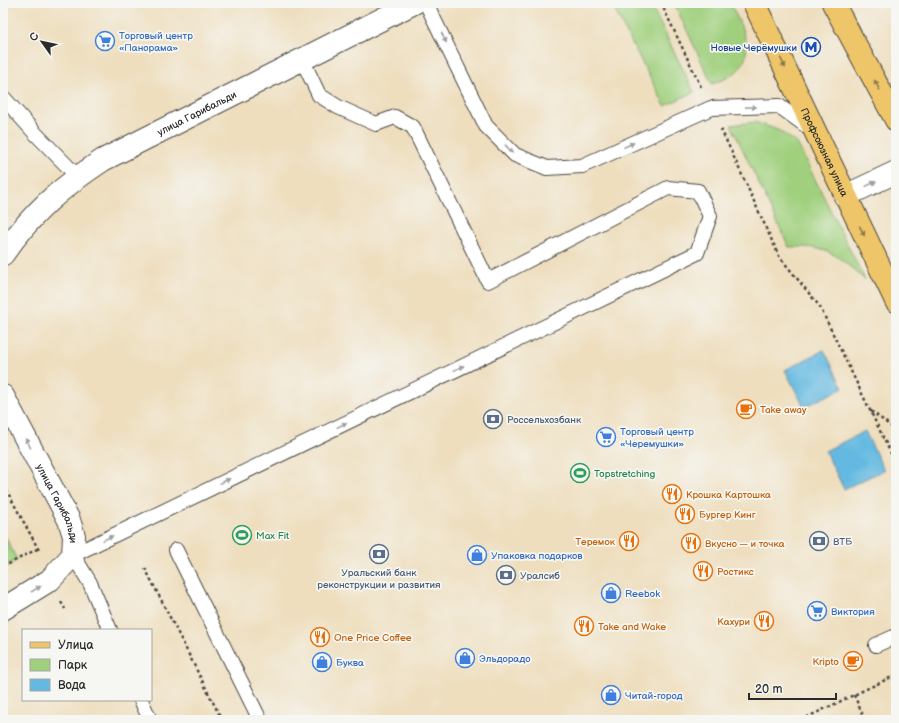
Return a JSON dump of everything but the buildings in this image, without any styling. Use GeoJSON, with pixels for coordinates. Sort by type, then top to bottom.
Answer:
{"type":"FeatureCollection","features":[{"type":"Feature","properties":{"kind":"main road","name":"Профсоюзная улица"},"geometry":{"type":"LineString","coordinates":[[754,3],[896,301]]}},
{"type":"Feature","properties":{"kind":"main road"},"geometry":{"type":"LineString","coordinates":[[833,3],[896,120]]}},
{"type":"Feature","properties":{"kind":"street","name":"улица Гарибальди"},"geometry":{"type":"LineString","coordinates":[[3,254],[39,209],[78,177],[103,160],[414,3]]}},
{"type":"Feature","properties":{"kind":"street"},"geometry":{"type":"LineString","coordinates":[[845,196],[896,172]]}},
{"type":"Feature","properties":{"kind":"street","name":"улица Гарибальди"},"geometry":{"type":"LineString","coordinates":[[3,396],[69,520],[74,536],[73,555],[50,580],[3,609]]}},
{"type":"Feature","properties":{"kind":"lane"},"geometry":{"type":"LineString","coordinates":[[426,3],[486,126],[515,155],[547,168],[582,166],[711,108],[779,106],[817,134]]}},
{"type":"Feature","properties":{"kind":"lane"},"geometry":{"type":"LineString","coordinates":[[110,629],[90,583],[73,555],[697,253],[710,216],[698,191],[668,188],[488,281],[413,127],[395,117],[376,124],[338,107],[319,95],[302,59]]}},
{"type":"Feature","properties":{"kind":"lane"},"geometry":{"type":"LineString","coordinates":[[3,97],[34,133],[78,177]]}},
{"type":"Feature","properties":{"kind":"lane"},"geometry":{"type":"LineString","coordinates":[[176,550],[260,720]]}},
{"type":"Feature","properties":{"kind":"lane"},"geometry":{"type":"LineString","coordinates":[[876,646],[896,636]]}},
{"type":"Feature","properties":{"kind":"lane"},"geometry":{"type":"LineString","coordinates":[[141,701],[150,720]]}},
{"type":"Feature","properties":{"kind":"path"},"geometry":{"type":"LineString","coordinates":[[661,3],[779,256],[820,307],[896,464]]}},
{"type":"Feature","properties":{"kind":"path"},"geometry":{"type":"LineString","coordinates":[[869,410],[896,430]]}},
{"type":"Feature","properties":{"kind":"path"},"geometry":{"type":"LineString","coordinates":[[3,484],[39,548],[50,580],[65,609]]}},
{"type":"Feature","properties":{"kind":"path"},"geometry":{"type":"LineString","coordinates":[[3,567],[39,548]]}},
{"type":"Feature","properties":{"kind":"path"},"geometry":{"type":"LineString","coordinates":[[145,568],[222,720]]}},
{"type":"Feature","properties":{"kind":"path"},"geometry":{"type":"LineString","coordinates":[[801,720],[896,675]]}},
{"type":"Feature","properties":{"kind":"path"},"geometry":{"type":"LineString","coordinates":[[854,695],[865,720]]}},
{"type":"Feature","properties":{"kind":"green space"},"geometry":{"type":"Polygon","coordinates":[[[611,3],[650,3],[694,92],[665,106],[611,3]]]}},
{"type":"Feature","properties":{"kind":"green space"},"geometry":{"type":"Polygon","coordinates":[[[674,3],[730,3],[739,21],[745,39],[746,48],[742,65],[735,73],[712,84],[674,3]]]}},
{"type":"Feature","properties":{"kind":"green space"},"geometry":{"type":"Polygon","coordinates":[[[755,122],[778,130],[797,143],[865,280],[847,264],[831,253],[814,248],[789,247],[731,125],[755,122]]]}},
{"type":"Feature","properties":{"kind":"green space"},"geometry":{"type":"Polygon","coordinates":[[[3,532],[17,560],[3,567],[3,532]]]}},
{"type":"Feature","properties":{"kind":"water"},"geometry":{"type":"Polygon","coordinates":[[[824,350],[843,388],[804,407],[785,370],[824,350]]]}},
{"type":"Feature","properties":{"kind":"water"},"geometry":{"type":"Polygon","coordinates":[[[865,431],[884,470],[844,489],[825,451],[865,431]]]}},
{"type":"Feature","properties":{"kind":"place","name":"Торговый центр «Панорама»"},"geometry":{"type":"Point","coordinates":[105,41]}},
{"type":"Feature","properties":{"kind":"place","name":"Новые Черёмушки"},"geometry":{"type":"Point","coordinates":[811,47]}},
{"type":"Feature","properties":{"kind":"place","name":"Take away"},"geometry":{"type":"Point","coordinates":[746,409]}},
{"type":"Feature","properties":{"kind":"place","name":"Россельхозбанк"},"geometry":{"type":"Point","coordinates":[493,419]}},
{"type":"Feature","properties":{"kind":"place","name":"Торговый центр «Черемушки»"},"geometry":{"type":"Point","coordinates":[606,437]}},
{"type":"Feature","properties":{"kind":"place","name":"Topstretching"},"geometry":{"type":"Point","coordinates":[580,473]}},
{"type":"Feature","properties":{"kind":"place","name":"Крошка Картошка"},"geometry":{"type":"Point","coordinates":[672,494]}},
{"type":"Feature","properties":{"kind":"place","name":"Бургер Кинг"},"geometry":{"type":"Point","coordinates":[685,514]}},
{"type":"Feature","properties":{"kind":"place","name":"Max Fit"},"geometry":{"type":"Point","coordinates":[242,535]}},
{"type":"Feature","properties":{"kind":"place","name":"Теремок"},"geometry":{"type":"Point","coordinates":[629,541]}},
{"type":"Feature","properties":{"kind":"place","name":"ВТБ"},"geometry":{"type":"Point","coordinates":[819,541]}},
{"type":"Feature","properties":{"kind":"place","name":"Вкусно — и точка"},"geometry":{"type":"Point","coordinates":[691,543]}},
{"type":"Feature","properties":{"kind":"place","name":"Уральский банк реконструкции и развития"},"geometry":{"type":"Point","coordinates":[379,554]}},
{"type":"Feature","properties":{"kind":"place","name":"Упаковка подарков"},"geometry":{"type":"Point","coordinates":[477,555]}},
{"type":"Feature","properties":{"kind":"place","name":"Ростикс"},"geometry":{"type":"Point","coordinates":[703,571]}},
{"type":"Feature","properties":{"kind":"place","name":"Уралсиб"},"geometry":{"type":"Point","coordinates":[506,575]}},
{"type":"Feature","properties":{"kind":"place","name":"Reebok"},"geometry":{"type":"Point","coordinates":[611,593]}},
{"type":"Feature","properties":{"kind":"place","name":"Виктория"},"geometry":{"type":"Point","coordinates":[817,611]}},
{"type":"Feature","properties":{"kind":"place","name":"Кахури"},"geometry":{"type":"Point","coordinates":[764,621]}},
{"type":"Feature","properties":{"kind":"place","name":"Take and Wake"},"geometry":{"type":"Point","coordinates":[584,626]}},
{"type":"Feature","properties":{"kind":"place","name":"One Price Coffee"},"geometry":{"type":"Point","coordinates":[320,637]}},
{"type":"Feature","properties":{"kind":"place","name":"Эльдорадо"},"geometry":{"type":"Point","coordinates":[465,658]}},
{"type":"Feature","properties":{"kind":"place","name":"Kripto"},"geometry":{"type":"Point","coordinates":[853,661]}},
{"type":"Feature","properties":{"kind":"place","name":"Буква"},"geometry":{"type":"Point","coordinates":[322,662]}},
{"type":"Feature","properties":{"kind":"place","name":"Читай-город"},"geometry":{"type":"Point","coordinates":[611,695]}}]}
